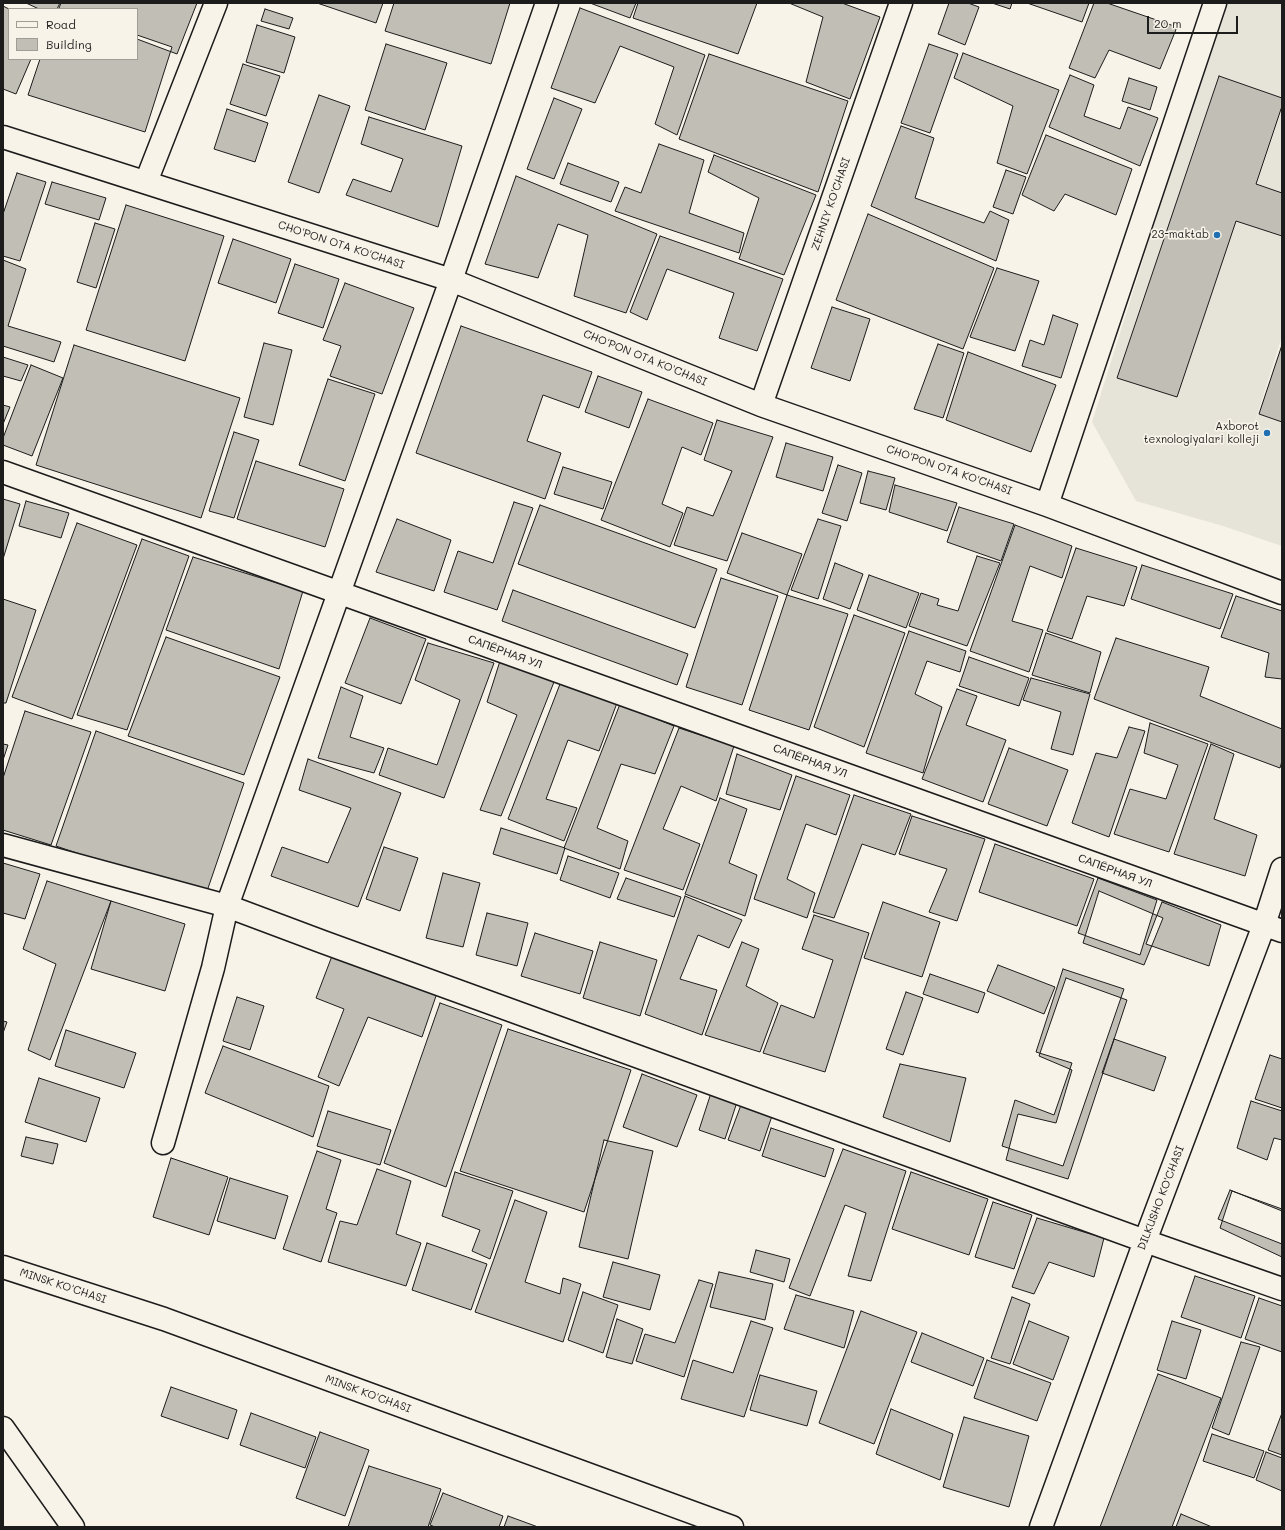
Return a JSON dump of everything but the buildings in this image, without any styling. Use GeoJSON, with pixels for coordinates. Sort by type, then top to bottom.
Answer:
{"type":"FeatureCollection","features":[{"type":"Feature","properties":{"kind":"street"},"geometry":{"type":"LineString","coordinates":[[146,182],[216,3]]}},
{"type":"Feature","properties":{"kind":"street"},"geometry":{"type":"LineString","coordinates":[[164,1143],[213,968],[227,906],[338,592],[451,280],[547,3]]}},
{"type":"Feature","properties":{"kind":"street","name":"ZEHNIY KO'CHASI"},"geometry":{"type":"LineString","coordinates":[[761,405],[901,3]]}},
{"type":"Feature","properties":{"kind":"street"},"geometry":{"type":"LineString","coordinates":[[1047,505],[1209,5]]}},
{"type":"Feature","properties":{"kind":"street","name":"CHO'PON OTA KO'CHASI"},"geometry":{"type":"LineString","coordinates":[[3,137],[451,280],[761,405],[1047,505],[1282,593]]}},
{"type":"Feature","properties":{"kind":"street","name":"САПЁРНАЯ УЛ"},"geometry":{"type":"LineString","coordinates":[[3,472],[1273,928]]}},
{"type":"Feature","properties":{"kind":"street"},"geometry":{"type":"LineString","coordinates":[[3,845],[227,906],[1145,1241],[1282,1289]]}},
{"type":"Feature","properties":{"kind":"street","name":"DILKUSHO KO'CHASI"},"geometry":{"type":"LineString","coordinates":[[1041,1527],[1145,1241],[1273,928],[1282,869]]}},
{"type":"Feature","properties":{"kind":"street","name":"MINSK KO'CHASI"},"geometry":{"type":"LineString","coordinates":[[3,1267],[164,1319],[732,1527]]}},
{"type":"Feature","properties":{"kind":"street"},"geometry":{"type":"LineString","coordinates":[[3,1428],[73,1527]]}},
{"type":"Feature","properties":{"kind":"shaded area","name":"23-maktab"},"geometry":{"type":"Polygon","coordinates":[[[1224,3],[1282,3],[1282,336],[1246,450],[1282,341],[1282,546],[1223,526],[1136,501],[1092,422],[1224,3]]]}},
{"type":"Feature","properties":{"kind":"place","name":"23-maktab"},"geometry":{"type":"Point","coordinates":[1217,235]}},
{"type":"Feature","properties":{"kind":"place","name":"Axborot texnologiyalari kolleji"},"geometry":{"type":"Point","coordinates":[1267,433]}}]}
